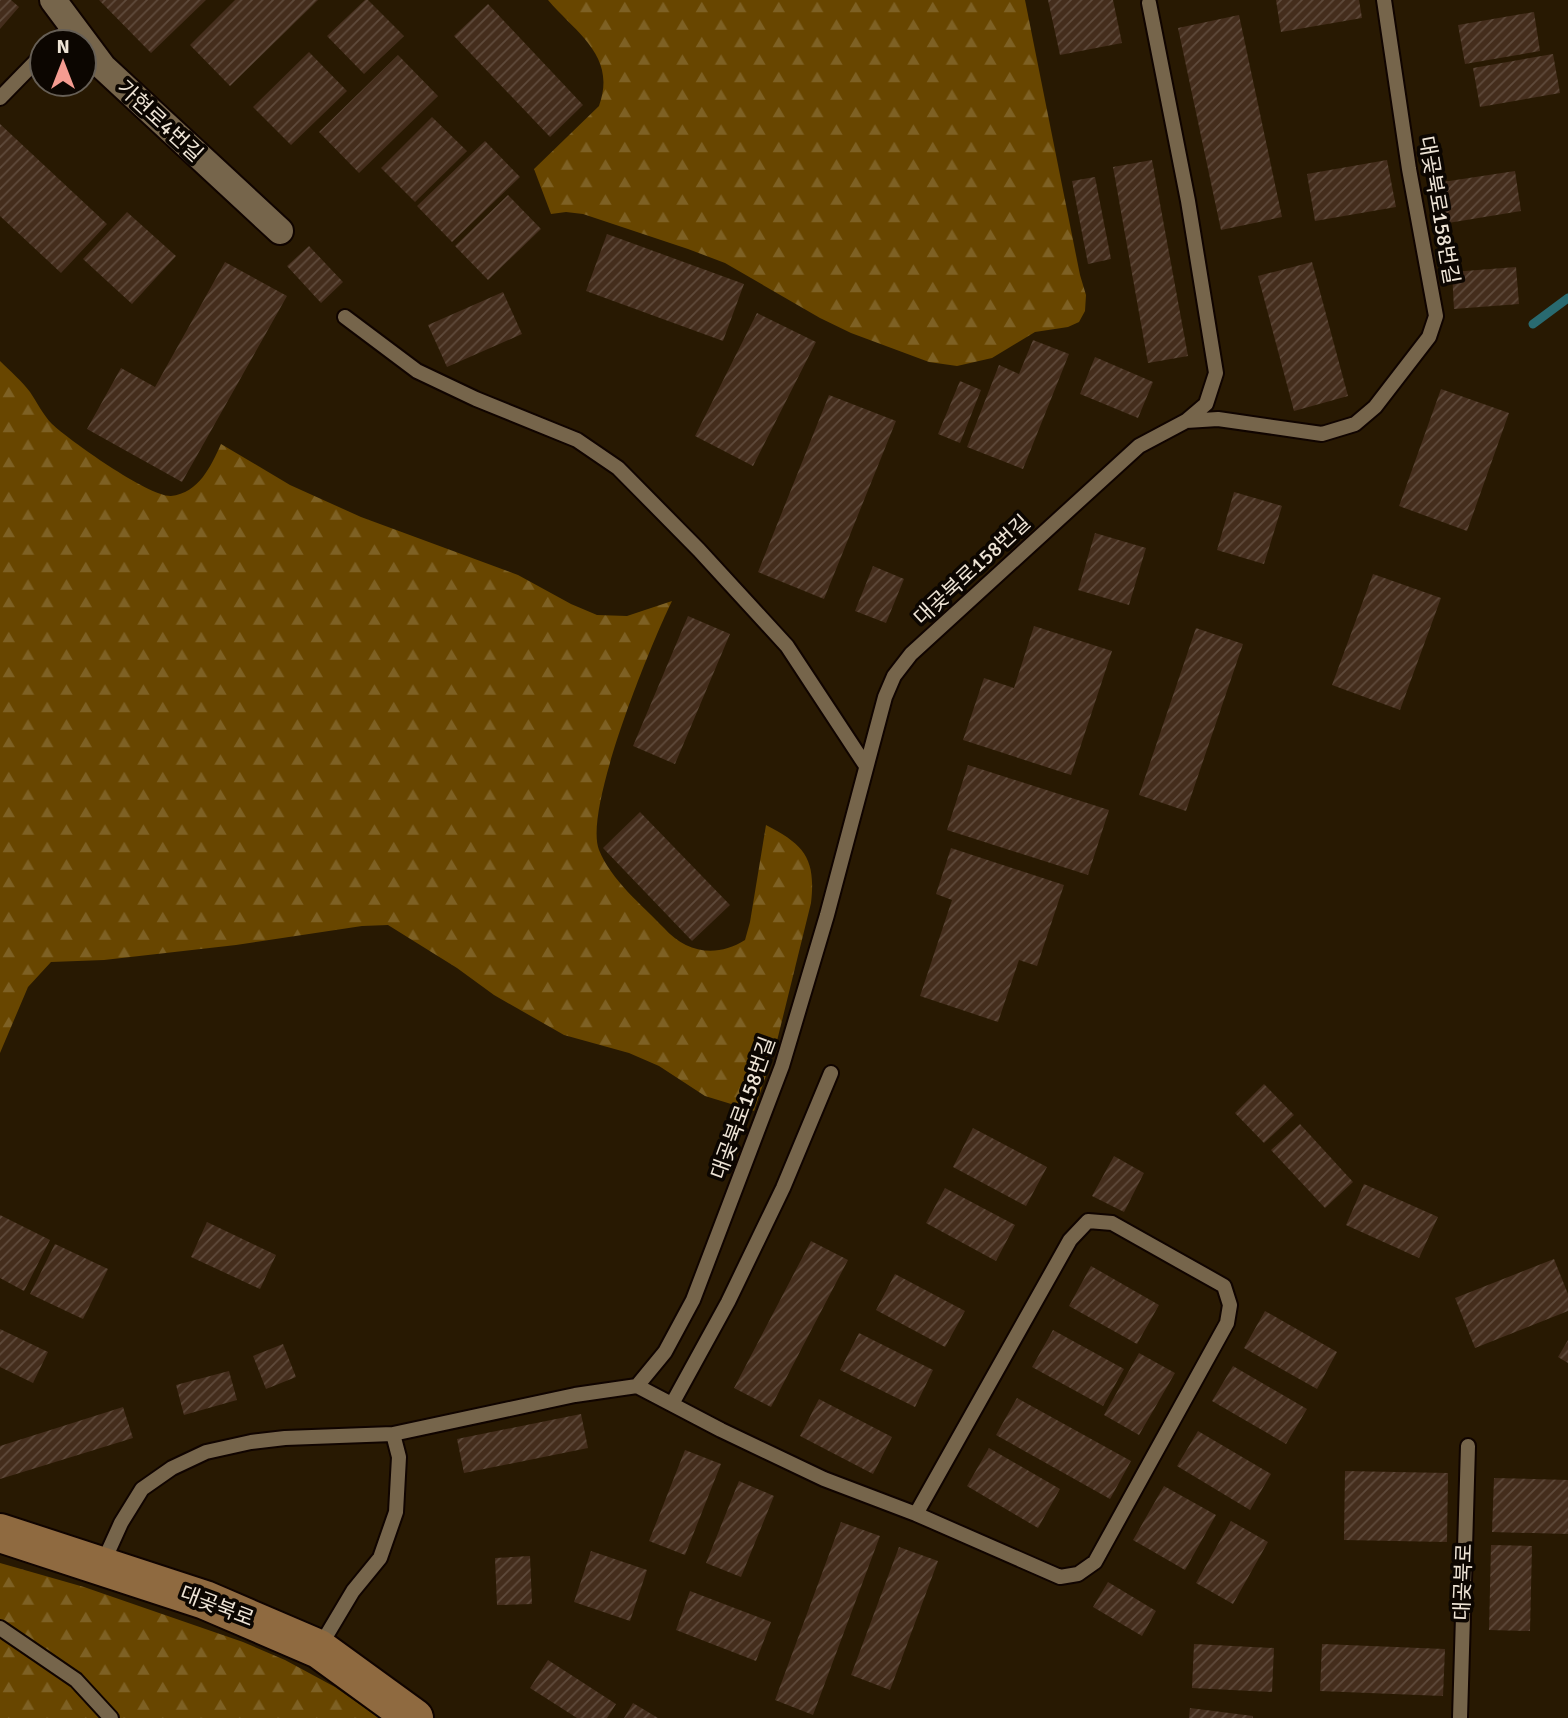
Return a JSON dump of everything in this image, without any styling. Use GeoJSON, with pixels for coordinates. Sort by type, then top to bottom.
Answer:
{"type":"FeatureCollection","features":[{"type":"Feature","properties":{"kind":"street","name":"가현로4번길"},"geometry":{"type":"LineString","coordinates":[[53,0],[61,28]]}},
{"type":"Feature","properties":{"kind":"street","name":"가현로4번길"},"geometry":{"type":"LineString","coordinates":[[98,63],[280,231]]}},
{"type":"Feature","properties":{"kind":"street","name":"대곶북로"},"geometry":{"type":"LineString","coordinates":[[0,1533],[205,1600],[319,1649],[414,1718]]}},
{"type":"Feature","properties":{"kind":"lane","name":"대곶북로158번길"},"geometry":{"type":"LineString","coordinates":[[637,1386],[665,1352],[694,1300],[760,1127],[782,1066],[885,697],[894,676],[911,654],[1139,446],[1186,421],[1218,419],[1322,434],[1355,424],[1375,407],[1429,337],[1436,316],[1409,169],[1384,0]]}},
{"type":"Feature","properties":{"kind":"lane"},"geometry":{"type":"LineString","coordinates":[[1149,3],[1188,201],[1216,373],[1206,404],[1186,421]]}},
{"type":"Feature","properties":{"kind":"lane"},"geometry":{"type":"LineString","coordinates":[[0,98],[28,69]]}},
{"type":"Feature","properties":{"kind":"lane"},"geometry":{"type":"LineString","coordinates":[[345,317],[417,371],[476,399],[578,440],[618,468],[788,646],[866,766]]}},
{"type":"Feature","properties":{"kind":"lane"},"geometry":{"type":"LineString","coordinates":[[672,1404],[728,1302],[783,1188],[831,1073]]}},
{"type":"Feature","properties":{"kind":"lane"},"geometry":{"type":"LineString","coordinates":[[102,1566],[121,1523],[142,1489],[172,1468],[206,1452],[251,1441],[393,1434],[575,1395],[637,1386],[824,1479],[916,1514],[1060,1577],[1078,1574],[1095,1562],[1227,1323],[1230,1305],[1224,1286],[1112,1223],[1088,1221],[1070,1240],[916,1514]]}},
{"type":"Feature","properties":{"kind":"lane"},"geometry":{"type":"LineString","coordinates":[[319,1649],[353,1591],[380,1558],[396,1512],[399,1457],[393,1434]]}},
{"type":"Feature","properties":{"kind":"lane","name":"대곶북로"},"geometry":{"type":"LineString","coordinates":[[1460,1718],[1468,1446]]}},
{"type":"Feature","properties":{"kind":"lane"},"geometry":{"type":"LineString","coordinates":[[0,1628],[76,1680],[111,1718]]}},
{"type":"Feature","properties":{"kind":"green space"},"geometry":{"type":"Polygon","coordinates":[[[548,0],[1025,0],[1086,295],[1085,311],[1079,322],[1068,327],[1035,332],[992,358],[957,366],[929,362],[851,333],[820,318],[725,263],[583,214],[551,214],[534,169],[599,106],[603,73],[598,59],[582,35],[548,0]]]}},
{"type":"Feature","properties":{"kind":"green space"},"geometry":{"type":"Polygon","coordinates":[[[0,361],[27,388],[46,417],[61,432],[128,478],[160,494],[171,496],[189,490],[203,477],[221,444],[290,485],[361,517],[518,575],[597,615],[627,616],[672,601],[635,688],[610,765],[597,829],[599,850],[619,882],[673,936],[692,948],[713,951],[745,940],[766,825],[790,839],[805,855],[812,875],[811,903],[775,1049],[754,1111],[705,1096],[659,1066],[629,1053],[564,1035],[494,995],[457,968],[388,925],[362,926],[236,945],[104,960],[51,962],[28,987],[0,1053],[0,361]]]}},
{"type":"Feature","properties":{"kind":"green space"},"geometry":{"type":"Polygon","coordinates":[[[0,1563],[84,1587],[243,1642],[285,1660],[335,1687],[379,1718],[0,1718],[0,1563]]]}},
{"type":"Feature","properties":{"kind":"building"},"geometry":{"type":"Polygon","coordinates":[[[0,0],[11,0],[19,7],[0,29],[0,0]]]}},
{"type":"Feature","properties":{"kind":"building"},"geometry":{"type":"Polygon","coordinates":[[[99,0],[206,0],[151,53],[99,0]]]}},
{"type":"Feature","properties":{"kind":"building"},"geometry":{"type":"Polygon","coordinates":[[[235,0],[318,0],[230,86],[190,45],[235,0]]]}},
{"type":"Feature","properties":{"kind":"building"},"geometry":{"type":"Polygon","coordinates":[[[365,0],[404,36],[364,74],[327,36],[365,0]]]}},
{"type":"Feature","properties":{"kind":"building"},"geometry":{"type":"Polygon","coordinates":[[[1048,0],[1113,0],[1122,43],[1060,55],[1048,0]]]}},
{"type":"Feature","properties":{"kind":"building"},"geometry":{"type":"Polygon","coordinates":[[[1276,0],[1359,0],[1362,18],[1281,32],[1276,0]]]}},
{"type":"Feature","properties":{"kind":"building"},"geometry":{"type":"Polygon","coordinates":[[[488,4],[583,105],[550,137],[454,36],[488,4]]]}},
{"type":"Feature","properties":{"kind":"building"},"geometry":{"type":"Polygon","coordinates":[[[1534,12],[1540,51],[1465,64],[1458,25],[1534,12]]]}},
{"type":"Feature","properties":{"kind":"building"},"geometry":{"type":"Polygon","coordinates":[[[1239,15],[1282,217],[1221,230],[1178,28],[1239,15]]]}},
{"type":"Feature","properties":{"kind":"building"},"geometry":{"type":"Polygon","coordinates":[[[309,52],[347,91],[291,145],[253,107],[309,52]]]}},
{"type":"Feature","properties":{"kind":"building"},"geometry":{"type":"Polygon","coordinates":[[[1553,54],[1560,93],[1480,107],[1473,68],[1553,54]]]}},
{"type":"Feature","properties":{"kind":"building"},"geometry":{"type":"Polygon","coordinates":[[[398,55],[438,96],[359,173],[319,132],[398,55]]]}},
{"type":"Feature","properties":{"kind":"building"},"geometry":{"type":"Polygon","coordinates":[[[432,117],[467,151],[415,202],[381,168],[432,117]]]}},
{"type":"Feature","properties":{"kind":"building"},"geometry":{"type":"Polygon","coordinates":[[[0,124],[107,224],[61,273],[0,216],[0,124]]]}},
{"type":"Feature","properties":{"kind":"building"},"geometry":{"type":"Polygon","coordinates":[[[485,141],[520,177],[452,242],[417,206],[485,141]]]}},
{"type":"Feature","properties":{"kind":"building"},"geometry":{"type":"Polygon","coordinates":[[[1152,160],[1188,356],[1148,363],[1113,167],[1152,160]]]}},
{"type":"Feature","properties":{"kind":"building"},"geometry":{"type":"Polygon","coordinates":[[[1387,160],[1396,207],[1315,221],[1307,174],[1387,160]]]}},
{"type":"Feature","properties":{"kind":"building"},"geometry":{"type":"Polygon","coordinates":[[[1515,171],[1521,211],[1442,224],[1436,183],[1515,171]]]}},
{"type":"Feature","properties":{"kind":"building"},"geometry":{"type":"Polygon","coordinates":[[[1095,177],[1111,259],[1088,264],[1072,181],[1095,177]]]}},
{"type":"Feature","properties":{"kind":"building"},"geometry":{"type":"Polygon","coordinates":[[[508,195],[541,229],[488,280],[455,246],[508,195]]]}},
{"type":"Feature","properties":{"kind":"building"},"geometry":{"type":"Polygon","coordinates":[[[127,212],[176,256],[132,304],[83,259],[127,212]]]}},
{"type":"Feature","properties":{"kind":"building"},"geometry":{"type":"Polygon","coordinates":[[[607,234],[744,284],[723,341],[586,291],[607,234]]]}},
{"type":"Feature","properties":{"kind":"building"},"geometry":{"type":"Polygon","coordinates":[[[309,246],[343,282],[321,303],[287,266],[309,246]]]}},
{"type":"Feature","properties":{"kind":"building"},"geometry":{"type":"Polygon","coordinates":[[[225,262],[287,296],[182,482],[87,429],[121,368],[155,387],[225,262]]]}},
{"type":"Feature","properties":{"kind":"building"},"geometry":{"type":"Polygon","coordinates":[[[1312,262],[1348,396],[1294,411],[1258,276],[1312,262]]]}},
{"type":"Feature","properties":{"kind":"building"},"geometry":{"type":"Polygon","coordinates":[[[1516,267],[1519,304],[1454,309],[1452,272],[1516,267]]]}},
{"type":"Feature","properties":{"kind":"building"},"geometry":{"type":"Polygon","coordinates":[[[503,292],[522,334],[447,367],[428,325],[503,292]]]}},
{"type":"Feature","properties":{"kind":"building"},"geometry":{"type":"Polygon","coordinates":[[[757,313],[816,342],[753,466],[695,436],[757,313]]]}},
{"type":"Feature","properties":{"kind":"building"},"geometry":{"type":"Polygon","coordinates":[[[1033,340],[1069,354],[1023,469],[967,447],[999,365],[1019,374],[1033,340]]]}},
{"type":"Feature","properties":{"kind":"building"},"geometry":{"type":"Polygon","coordinates":[[[1095,357],[1153,382],[1138,418],[1080,394],[1095,357]]]}},
{"type":"Feature","properties":{"kind":"building"},"geometry":{"type":"Polygon","coordinates":[[[960,381],[981,390],[960,443],[938,434],[960,381]]]}},
{"type":"Feature","properties":{"kind":"building"},"geometry":{"type":"Polygon","coordinates":[[[1441,389],[1509,413],[1467,531],[1399,506],[1441,389]]]}},
{"type":"Feature","properties":{"kind":"building"},"geometry":{"type":"Polygon","coordinates":[[[829,395],[896,421],[824,599],[758,572],[829,395]]]}},
{"type":"Feature","properties":{"kind":"building"},"geometry":{"type":"Polygon","coordinates":[[[1234,492],[1282,506],[1264,564],[1217,550],[1234,492]]]}},
{"type":"Feature","properties":{"kind":"building"},"geometry":{"type":"Polygon","coordinates":[[[1095,533],[1146,548],[1129,605],[1078,590],[1095,533]]]}},
{"type":"Feature","properties":{"kind":"building"},"geometry":{"type":"Polygon","coordinates":[[[873,566],[904,579],[886,623],[855,611],[873,566]]]}},
{"type":"Feature","properties":{"kind":"building"},"geometry":{"type":"Polygon","coordinates":[[[1373,574],[1441,598],[1400,710],[1332,685],[1373,574]]]}},
{"type":"Feature","properties":{"kind":"building"},"geometry":{"type":"Polygon","coordinates":[[[688,616],[730,634],[675,764],[633,746],[688,616]]]}},
{"type":"Feature","properties":{"kind":"building"},"geometry":{"type":"Polygon","coordinates":[[[1034,626],[1112,651],[1071,775],[963,740],[984,678],[1014,688],[1034,626]]]}},
{"type":"Feature","properties":{"kind":"building"},"geometry":{"type":"Polygon","coordinates":[[[1196,628],[1243,644],[1186,811],[1139,795],[1196,628]]]}},
{"type":"Feature","properties":{"kind":"building"},"geometry":{"type":"Polygon","coordinates":[[[968,765],[1109,810],[1088,875],[947,830],[968,765]]]}},
{"type":"Feature","properties":{"kind":"building"},"geometry":{"type":"Polygon","coordinates":[[[640,812],[730,905],[692,941],[603,848],[640,812]]]}},
{"type":"Feature","properties":{"kind":"building"},"geometry":{"type":"Polygon","coordinates":[[[951,848],[1064,885],[1037,966],[1019,960],[998,1022],[920,996],[952,900],[936,894],[951,848]]]}},
{"type":"Feature","properties":{"kind":"building"},"geometry":{"type":"Polygon","coordinates":[[[1264,1084],[1294,1115],[1264,1143],[1235,1113],[1264,1084]]]}},
{"type":"Feature","properties":{"kind":"building"},"geometry":{"type":"Polygon","coordinates":[[[1300,1124],[1353,1182],[1325,1208],[1271,1150],[1300,1124]]]}},
{"type":"Feature","properties":{"kind":"building"},"geometry":{"type":"Polygon","coordinates":[[[973,1128],[1047,1167],[1026,1206],[953,1167],[973,1128]]]}},
{"type":"Feature","properties":{"kind":"building"},"geometry":{"type":"Polygon","coordinates":[[[1114,1156],[1144,1173],[1124,1212],[1092,1196],[1114,1156]]]}},
{"type":"Feature","properties":{"kind":"building"},"geometry":{"type":"Polygon","coordinates":[[[1364,1184],[1438,1217],[1419,1258],[1346,1225],[1364,1184]]]}},
{"type":"Feature","properties":{"kind":"building"},"geometry":{"type":"Polygon","coordinates":[[[945,1188],[1015,1225],[996,1261],[926,1223],[945,1188]]]}},
{"type":"Feature","properties":{"kind":"building"},"geometry":{"type":"Polygon","coordinates":[[[0,1215],[50,1240],[24,1291],[0,1278],[0,1215]]]}},
{"type":"Feature","properties":{"kind":"building"},"geometry":{"type":"Polygon","coordinates":[[[207,1222],[276,1255],[260,1289],[191,1257],[207,1222]]]}},
{"type":"Feature","properties":{"kind":"building"},"geometry":{"type":"Polygon","coordinates":[[[811,1241],[848,1260],[771,1407],[734,1388],[811,1241]]]}},
{"type":"Feature","properties":{"kind":"building"},"geometry":{"type":"Polygon","coordinates":[[[55,1244],[108,1269],[83,1319],[30,1294],[55,1244]]]}},
{"type":"Feature","properties":{"kind":"building"},"geometry":{"type":"Polygon","coordinates":[[[1554,1259],[1568,1294],[1568,1311],[1475,1348],[1455,1298],[1554,1259]]]}},
{"type":"Feature","properties":{"kind":"building"},"geometry":{"type":"Polygon","coordinates":[[[1091,1266],[1159,1305],[1137,1344],[1069,1306],[1091,1266]]]}},
{"type":"Feature","properties":{"kind":"building"},"geometry":{"type":"Polygon","coordinates":[[[895,1274],[965,1311],[945,1347],[876,1310],[895,1274]]]}},
{"type":"Feature","properties":{"kind":"building"},"geometry":{"type":"Polygon","coordinates":[[[1265,1311],[1337,1352],[1317,1389],[1244,1348],[1265,1311]]]}},
{"type":"Feature","properties":{"kind":"building"},"geometry":{"type":"Polygon","coordinates":[[[0,1329],[48,1352],[33,1383],[0,1367],[0,1329]]]}},
{"type":"Feature","properties":{"kind":"building"},"geometry":{"type":"Polygon","coordinates":[[[1053,1330],[1124,1369],[1103,1406],[1032,1367],[1053,1330]]]}},
{"type":"Feature","properties":{"kind":"building"},"geometry":{"type":"Polygon","coordinates":[[[859,1333],[933,1370],[915,1407],[840,1370],[859,1333]]]}},
{"type":"Feature","properties":{"kind":"building"},"geometry":{"type":"Polygon","coordinates":[[[1568,1340],[1568,1363],[1558,1357],[1568,1340]]]}},
{"type":"Feature","properties":{"kind":"building"},"geometry":{"type":"Polygon","coordinates":[[[283,1344],[296,1377],[266,1389],[253,1356],[283,1344]]]}},
{"type":"Feature","properties":{"kind":"building"},"geometry":{"type":"Polygon","coordinates":[[[1139,1353],[1175,1373],[1139,1435],[1104,1415],[1139,1353]]]}},
{"type":"Feature","properties":{"kind":"building"},"geometry":{"type":"Polygon","coordinates":[[[1233,1366],[1307,1409],[1286,1444],[1212,1401],[1233,1366]]]}},
{"type":"Feature","properties":{"kind":"building"},"geometry":{"type":"Polygon","coordinates":[[[229,1371],[237,1400],[184,1415],[176,1385],[229,1371]]]}},
{"type":"Feature","properties":{"kind":"building"},"geometry":{"type":"Polygon","coordinates":[[[1017,1398],[1131,1461],[1110,1499],[996,1435],[1017,1398]]]}},
{"type":"Feature","properties":{"kind":"building"},"geometry":{"type":"Polygon","coordinates":[[[819,1399],[892,1437],[873,1474],[800,1436],[819,1399]]]}},
{"type":"Feature","properties":{"kind":"building"},"geometry":{"type":"Polygon","coordinates":[[[123,1407],[133,1438],[0,1479],[0,1446],[123,1407]]]}},
{"type":"Feature","properties":{"kind":"building"},"geometry":{"type":"Polygon","coordinates":[[[581,1414],[588,1448],[464,1473],[457,1439],[581,1414]]]}},
{"type":"Feature","properties":{"kind":"building"},"geometry":{"type":"Polygon","coordinates":[[[1198,1431],[1271,1474],[1250,1510],[1177,1466],[1198,1431]]]}},
{"type":"Feature","properties":{"kind":"building"},"geometry":{"type":"Polygon","coordinates":[[[989,1448],[1060,1489],[1038,1528],[967,1486],[989,1448]]]}},
{"type":"Feature","properties":{"kind":"building"},"geometry":{"type":"Polygon","coordinates":[[[685,1450],[721,1464],[685,1555],[649,1541],[685,1450]]]}},
{"type":"Feature","properties":{"kind":"building"},"geometry":{"type":"Polygon","coordinates":[[[1345,1471],[1448,1473],[1447,1542],[1344,1540],[1345,1471]]]}},
{"type":"Feature","properties":{"kind":"building"},"geometry":{"type":"Polygon","coordinates":[[[1494,1478],[1568,1480],[1568,1534],[1492,1532],[1494,1478]]]}},
{"type":"Feature","properties":{"kind":"building"},"geometry":{"type":"Polygon","coordinates":[[[739,1481],[774,1496],[741,1577],[706,1563],[739,1481]]]}},
{"type":"Feature","properties":{"kind":"building"},"geometry":{"type":"Polygon","coordinates":[[[1164,1486],[1216,1515],[1185,1570],[1133,1540],[1164,1486]]]}},
{"type":"Feature","properties":{"kind":"building"},"geometry":{"type":"Polygon","coordinates":[[[1231,1521],[1268,1542],[1233,1604],[1196,1583],[1231,1521]]]}},
{"type":"Feature","properties":{"kind":"building"},"geometry":{"type":"Polygon","coordinates":[[[841,1522],[880,1536],[813,1715],[775,1700],[841,1522]]]}},
{"type":"Feature","properties":{"kind":"building"},"geometry":{"type":"Polygon","coordinates":[[[1491,1545],[1532,1546],[1530,1631],[1489,1630],[1491,1545]]]}},
{"type":"Feature","properties":{"kind":"building"},"geometry":{"type":"Polygon","coordinates":[[[899,1547],[938,1561],[890,1690],[851,1675],[899,1547]]]}},
{"type":"Feature","properties":{"kind":"building"},"geometry":{"type":"Polygon","coordinates":[[[591,1551],[647,1570],[630,1621],[574,1602],[591,1551]]]}},
{"type":"Feature","properties":{"kind":"building"},"geometry":{"type":"Polygon","coordinates":[[[530,1556],[532,1604],[497,1605],[495,1558],[530,1556]]]}},
{"type":"Feature","properties":{"kind":"building"},"geometry":{"type":"Polygon","coordinates":[[[1108,1582],[1156,1611],[1142,1636],[1093,1607],[1108,1582]]]}},
{"type":"Feature","properties":{"kind":"building"},"geometry":{"type":"Polygon","coordinates":[[[690,1591],[771,1622],[756,1661],[676,1630],[690,1591]]]}},
{"type":"Feature","properties":{"kind":"building"},"geometry":{"type":"Polygon","coordinates":[[[1194,1644],[1274,1648],[1272,1692],[1192,1688],[1194,1644]]]}},
{"type":"Feature","properties":{"kind":"building"},"geometry":{"type":"Polygon","coordinates":[[[1322,1644],[1445,1649],[1443,1696],[1320,1691],[1322,1644]]]}},
{"type":"Feature","properties":{"kind":"building"},"geometry":{"type":"Polygon","coordinates":[[[548,1660],[616,1704],[607,1718],[577,1718],[530,1688],[548,1660]]]}},
{"type":"Feature","properties":{"kind":"building"},"geometry":{"type":"Polygon","coordinates":[[[633,1703],[658,1718],[624,1718],[633,1703]]]}},
{"type":"Feature","properties":{"kind":"building"},"geometry":{"type":"Polygon","coordinates":[[[1190,1708],[1253,1716],[1253,1718],[1189,1718],[1190,1708]]]}},
{"type":"Feature","properties":{"kind":"waterway"},"geometry":{"type":"LineString","coordinates":[[1533,324],[1568,298]]}}]}
